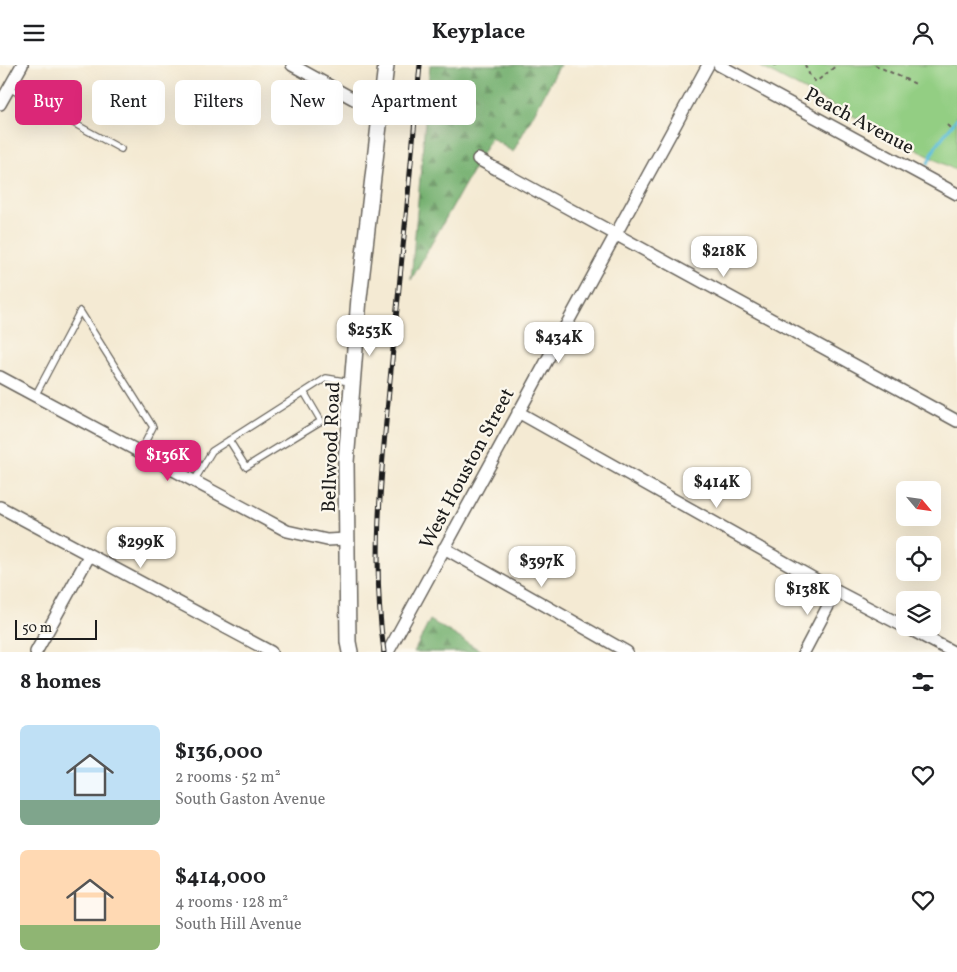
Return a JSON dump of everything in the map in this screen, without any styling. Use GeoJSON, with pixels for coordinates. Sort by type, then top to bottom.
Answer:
{"type":"FeatureCollection","features":[{"type":"Feature","properties":{"kind":"street"},"geometry":{"type":"LineString","coordinates":[[0,104],[22,65]]}},
{"type":"Feature","properties":{"kind":"street"},"geometry":{"type":"LineString","coordinates":[[292,65],[353,99]]}},
{"type":"Feature","properties":{"kind":"street","name":"Bellwood Road"},"geometry":{"type":"LineString","coordinates":[[384,80],[386,65]]}},
{"type":"Feature","properties":{"kind":"street","name":"West Houston Street"},"geometry":{"type":"LineString","coordinates":[[388,652],[615,232],[708,65]]}},
{"type":"Feature","properties":{"kind":"street","name":"Peach Avenue"},"geometry":{"type":"LineString","coordinates":[[718,65],[957,194]]}},
{"type":"Feature","properties":{"kind":"street","name":"Bellwood Road"},"geometry":{"type":"LineString","coordinates":[[350,652],[348,642],[346,462],[378,125]]}},
{"type":"Feature","properties":{"kind":"street"},"geometry":{"type":"LineString","coordinates":[[478,159],[615,232],[957,421]]}},
{"type":"Feature","properties":{"kind":"street"},"geometry":{"type":"LineString","coordinates":[[0,377],[287,531],[328,540],[347,539]]}},
{"type":"Feature","properties":{"kind":"street"},"geometry":{"type":"LineString","coordinates":[[518,412],[836,591],[896,622]]}},
{"type":"Feature","properties":{"kind":"street"},"geometry":{"type":"LineString","coordinates":[[0,507],[271,652]]}},
{"type":"Feature","properties":{"kind":"street"},"geometry":{"type":"LineString","coordinates":[[444,547],[627,652]]}},
{"type":"Feature","properties":{"kind":"street"},"geometry":{"type":"LineString","coordinates":[[36,652],[89,556]]}},
{"type":"Feature","properties":{"kind":"street"},"geometry":{"type":"LineString","coordinates":[[804,652],[836,591]]}},
{"type":"Feature","properties":{"kind":"street"},"geometry":{"type":"LineString","coordinates":[[923,636],[953,652]]}},
{"type":"Feature","properties":{"kind":"lane"},"geometry":{"type":"LineString","coordinates":[[9,88],[121,149]]}},
{"type":"Feature","properties":{"kind":"lane"},"geometry":{"type":"LineString","coordinates":[[35,396],[80,311],[153,427],[140,452]]}},
{"type":"Feature","properties":{"kind":"lane"},"geometry":{"type":"LineString","coordinates":[[194,481],[212,451],[326,378],[353,382]]}},
{"type":"Feature","properties":{"kind":"lane"},"geometry":{"type":"LineString","coordinates":[[229,440],[246,467],[321,421],[304,392]]}},
{"type":"Feature","properties":{"kind":"path"},"geometry":{"type":"LineString","coordinates":[[805,65],[810,76],[816,82],[837,65]]}},
{"type":"Feature","properties":{"kind":"path"},"geometry":{"type":"LineString","coordinates":[[875,65],[918,85]]}},
{"type":"Feature","properties":{"kind":"path"},"geometry":{"type":"LineString","coordinates":[[947,125],[951,129]]}},
{"type":"Feature","properties":{"kind":"green space"},"geometry":{"type":"Polygon","coordinates":[[[430,65],[560,65],[513,152],[491,138],[411,280],[425,125],[476,125],[476,80],[429,80],[430,65]]]}},
{"type":"Feature","properties":{"kind":"green space"},"geometry":{"type":"Polygon","coordinates":[[[757,65],[957,65],[957,171],[757,65]]]}},
{"type":"Feature","properties":{"kind":"green space"},"geometry":{"type":"Polygon","coordinates":[[[430,620],[483,652],[414,652],[430,620]]]}},
{"type":"Feature","properties":{"kind":"waterway"},"geometry":{"type":"LineString","coordinates":[[928,163],[936,146],[957,118]]}},
{"type":"Feature","properties":{"kind":"railway"},"geometry":{"type":"LineString","coordinates":[[384,652],[378,582],[381,476],[420,65]]}}]}
